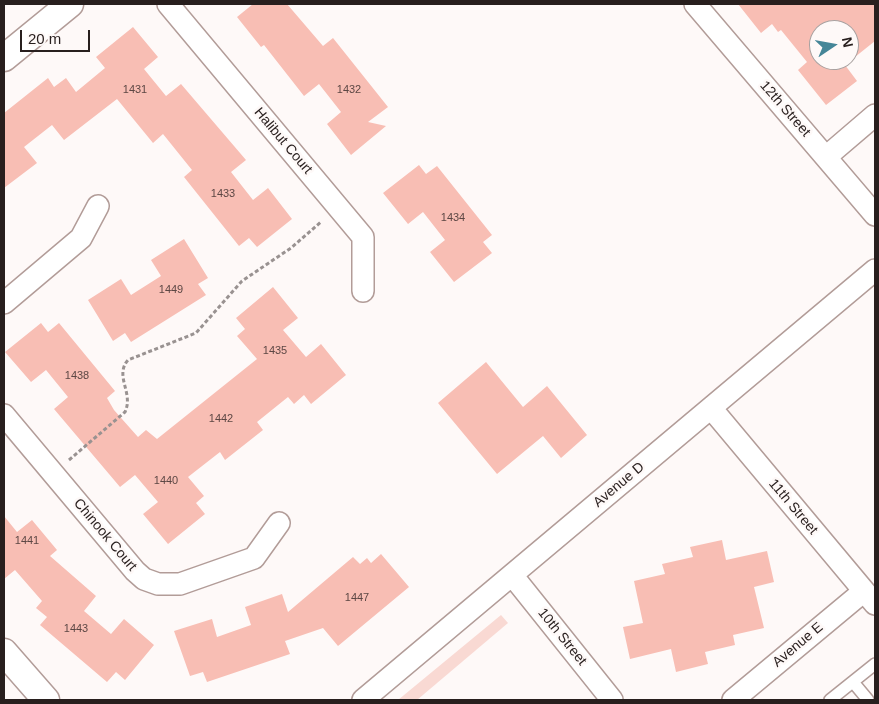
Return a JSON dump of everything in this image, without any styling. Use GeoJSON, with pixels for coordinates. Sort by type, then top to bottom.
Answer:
{"type":"FeatureCollection","features":[{"type":"Feature","properties":{"kind":"street"},"geometry":{"type":"LineString","coordinates":[[4,58],[70,4]]}},
{"type":"Feature","properties":{"kind":"street","name":"Halibut Court"},"geometry":{"type":"LineString","coordinates":[[168,4],[362,237],[363,291]]}},
{"type":"Feature","properties":{"kind":"street","name":"12th Street"},"geometry":{"type":"LineString","coordinates":[[695,4],[875,215]]}},
{"type":"Feature","properties":{"kind":"street"},"geometry":{"type":"LineString","coordinates":[[826,157],[875,115]]}},
{"type":"Feature","properties":{"kind":"street"},"geometry":{"type":"LineString","coordinates":[[4,303],[81,238],[98,206]]}},
{"type":"Feature","properties":{"kind":"street","name":"Avenue D"},"geometry":{"type":"LineString","coordinates":[[362,700],[875,270]]}},
{"type":"Feature","properties":{"kind":"street","name":"11th Street"},"geometry":{"type":"LineString","coordinates":[[711,408],[869,598]]}},
{"type":"Feature","properties":{"kind":"street","name":"Chinook Court"},"geometry":{"type":"LineString","coordinates":[[4,415],[135,571],[144,579],[158,584],[180,584],[254,558],[279,523]]}},
{"type":"Feature","properties":{"kind":"street","name":"10th Street"},"geometry":{"type":"LineString","coordinates":[[512,575],[612,700]]}},
{"type":"Feature","properties":{"kind":"street","name":"Avenue E"},"geometry":{"type":"LineString","coordinates":[[733,700],[869,598]]}},
{"type":"Feature","properties":{"kind":"street"},"geometry":{"type":"LineString","coordinates":[[4,652],[46,700]]}},
{"type":"Feature","properties":{"kind":"lane"},"geometry":{"type":"LineString","coordinates":[[830,700],[875,664]]}},
{"type":"Feature","properties":{"kind":"lane"},"geometry":{"type":"LineString","coordinates":[[853,682],[868,700]]}},
{"type":"Feature","properties":{"kind":"path"},"geometry":{"type":"LineString","coordinates":[[53,474],[125,412],[128,395],[122,372],[123,365],[128,360],[147,350],[189,338],[196,333],[242,281],[291,248],[338,207]]}},
{"type":"Feature","properties":{"kind":"shaded area"},"geometry":{"type":"Polygon","coordinates":[[[501,615],[508,623],[417,700],[398,700],[501,615]]]}},
{"type":"Feature","properties":{"kind":"building"},"geometry":{"type":"Polygon","coordinates":[[[253,4],[287,4],[323,46],[333,38],[388,107],[368,122],[386,126],[351,155],[327,124],[341,112],[319,84],[304,96],[264,45],[261,47],[237,17],[253,4]]]}},
{"type":"Feature","properties":{"kind":"building"},"geometry":{"type":"Polygon","coordinates":[[[738,4],[875,4],[875,41],[859,54],[859,20],[809,20],[809,70],[849,70],[857,81],[826,105],[798,70],[807,62],[781,30],[778,32],[772,24],[761,33],[738,4]]]}},
{"type":"Feature","properties":{"kind":"building"},"geometry":{"type":"Polygon","coordinates":[[[133,27],[158,57],[144,69],[166,96],[181,84],[246,160],[231,172],[253,200],[268,188],[292,219],[257,247],[249,238],[239,246],[184,177],[192,170],[163,134],[153,143],[117,99],[64,140],[52,125],[24,147],[37,163],[4,188],[4,113],[48,78],[54,87],[66,78],[76,92],[105,68],[96,57],[133,27]]]}},
{"type":"Feature","properties":{"kind":"building"},"geometry":{"type":"Polygon","coordinates":[[[419,165],[426,174],[437,166],[492,235],[483,242],[492,253],[454,282],[430,252],[445,240],[423,212],[408,224],[383,193],[419,165]]]}},
{"type":"Feature","properties":{"kind":"building"},"geometry":{"type":"Polygon","coordinates":[[[184,239],[208,278],[198,284],[206,295],[131,342],[125,333],[113,341],[88,300],[121,279],[131,295],[161,276],[151,260],[184,239]]]}},
{"type":"Feature","properties":{"kind":"building"},"geometry":{"type":"Polygon","coordinates":[[[273,287],[298,318],[283,330],[306,357],[321,344],[346,375],[311,404],[304,395],[294,404],[288,397],[257,422],[263,430],[225,460],[220,452],[188,477],[204,496],[196,503],[205,514],[168,544],[143,514],[158,502],[135,475],[120,487],[54,409],[68,397],[46,370],[31,382],[5,352],[41,323],[48,332],[59,323],[115,391],[107,398],[114,410],[138,437],[146,430],[157,439],[257,359],[237,336],[245,329],[236,318],[273,287]]]}},
{"type":"Feature","properties":{"kind":"building"},"geometry":{"type":"Polygon","coordinates":[[[486,362],[523,407],[547,386],[587,435],[561,458],[543,436],[497,474],[438,403],[486,362]]]}},
{"type":"Feature","properties":{"kind":"building"},"geometry":{"type":"Polygon","coordinates":[[[4,516],[17,532],[32,520],[57,550],[50,556],[96,596],[84,611],[111,634],[124,619],[154,645],[125,680],[116,672],[107,682],[40,625],[47,617],[36,608],[42,601],[15,570],[4,579],[4,516]]]}},
{"type":"Feature","properties":{"kind":"building"},"geometry":{"type":"Polygon","coordinates":[[[722,540],[726,560],[767,551],[774,582],[754,587],[764,628],[733,635],[735,645],[705,652],[708,664],[676,672],[671,649],[630,659],[623,627],[643,623],[634,581],[665,574],[662,564],[693,557],[690,547],[722,540]]]}},
{"type":"Feature","properties":{"kind":"building"},"geometry":{"type":"Polygon","coordinates":[[[381,554],[409,587],[338,646],[323,628],[285,641],[290,654],[207,682],[203,672],[190,676],[174,631],[212,619],[217,637],[251,625],[245,607],[282,594],[288,612],[353,557],[360,564],[367,558],[371,563],[381,554]]]}}]}
